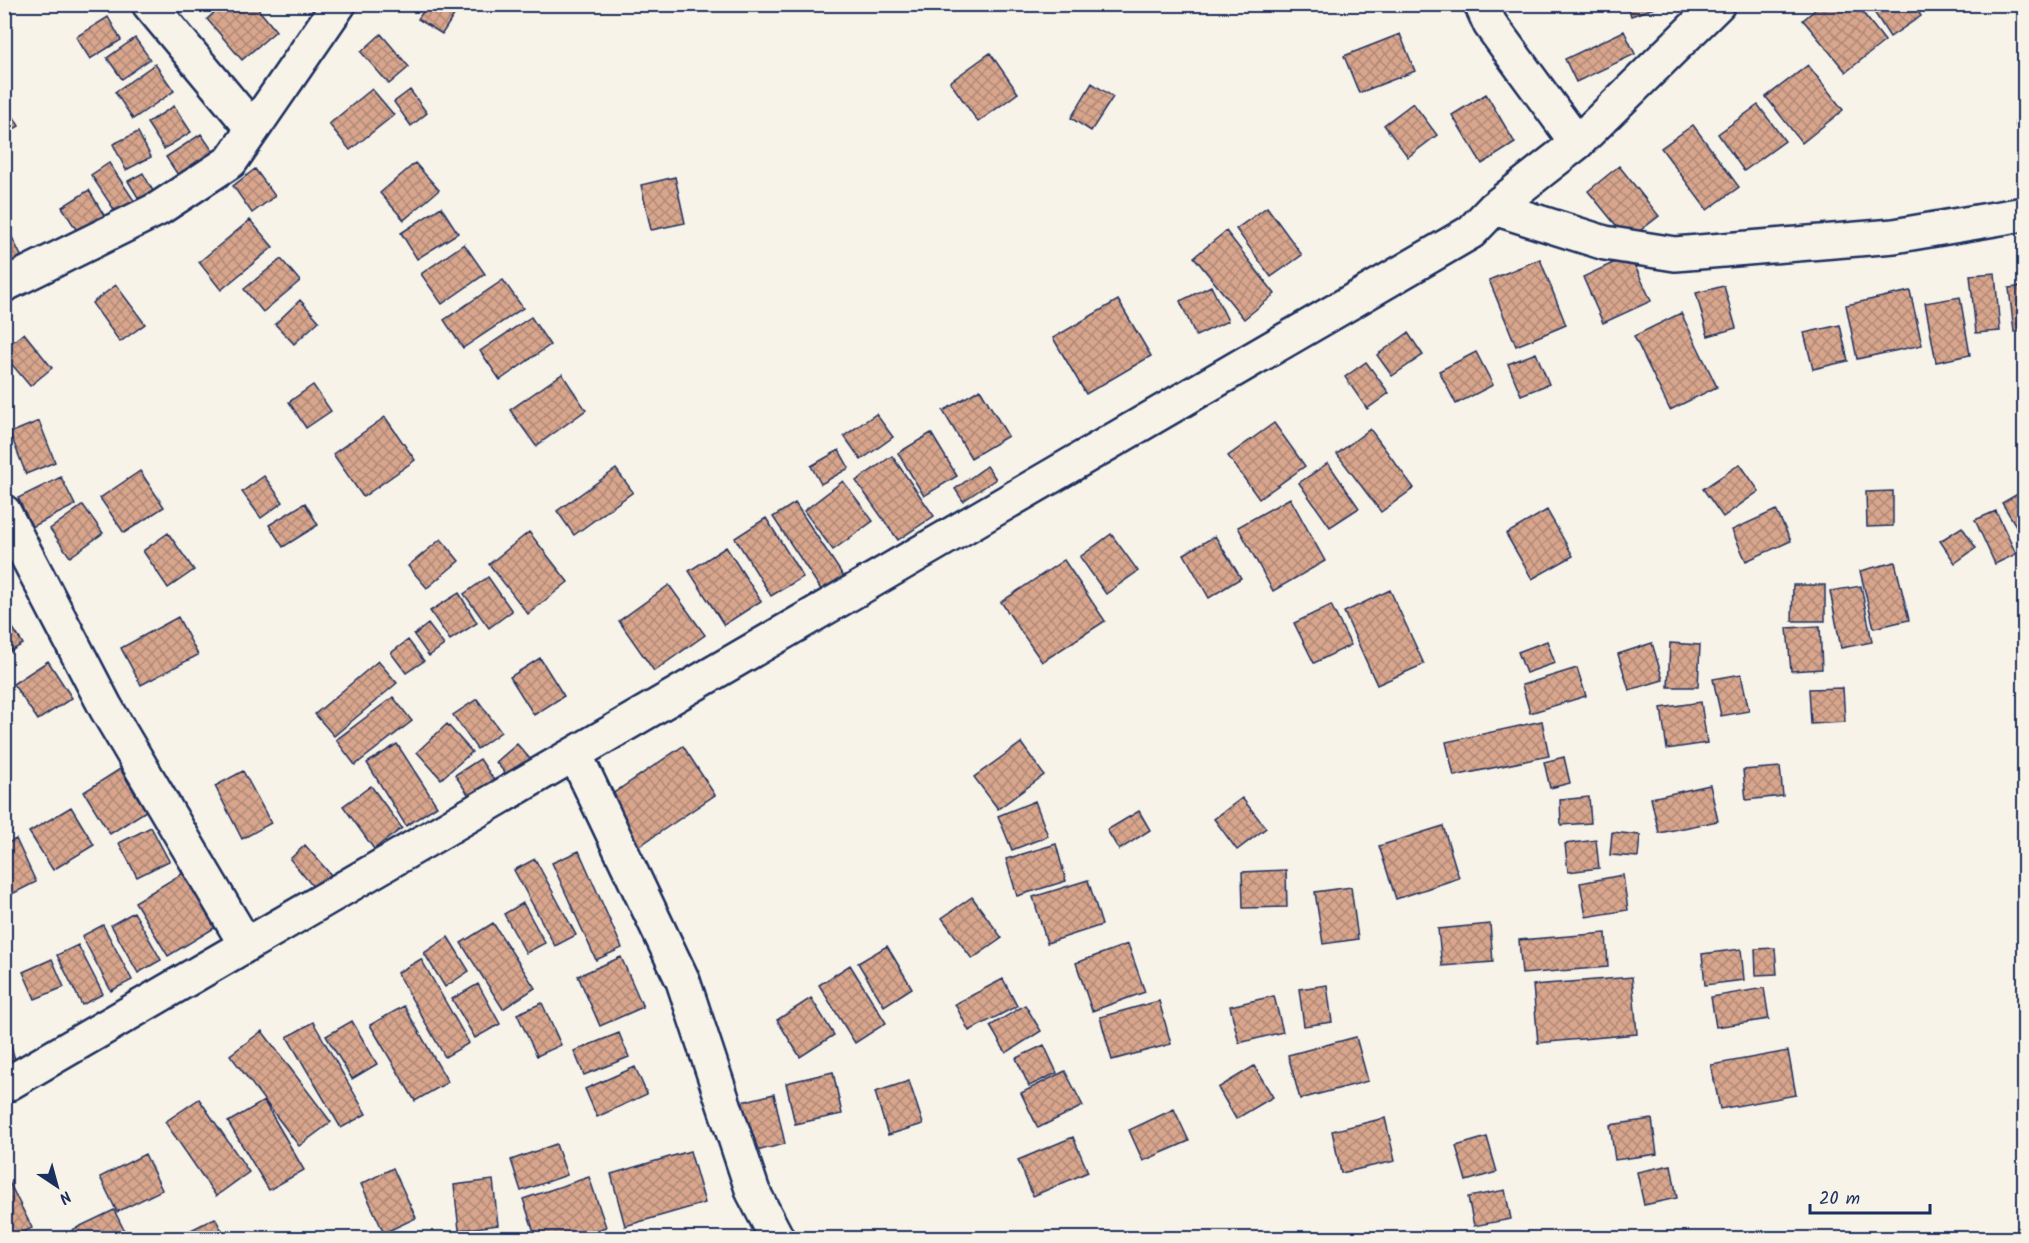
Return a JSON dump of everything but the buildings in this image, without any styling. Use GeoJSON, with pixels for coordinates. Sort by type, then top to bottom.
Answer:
{"type":"FeatureCollection","features":[{"type":"Feature","properties":{"kind":"street"},"geometry":{"type":"LineString","coordinates":[[149,4],[254,129]]}},
{"type":"Feature","properties":{"kind":"street"},"geometry":{"type":"LineString","coordinates":[[4,285],[158,209],[231,161],[339,4]]}},
{"type":"Feature","properties":{"kind":"street"},"geometry":{"type":"LineString","coordinates":[[1481,4],[1490,24],[1577,143]]}},
{"type":"Feature","properties":{"kind":"street"},"geometry":{"type":"LineString","coordinates":[[4,1086],[1471,232],[1494,208],[1577,143],[1718,4]]}},
{"type":"Feature","properties":{"kind":"street"},"geometry":{"type":"LineString","coordinates":[[1494,208],[1605,243],[1675,254],[1894,236],[2025,214]]}},
{"type":"Feature","properties":{"kind":"street"},"geometry":{"type":"LineString","coordinates":[[4,512],[106,708],[246,945]]}},
{"type":"Feature","properties":{"kind":"street"},"geometry":{"type":"LineString","coordinates":[[575,754],[683,981],[753,1192],[777,1239]]}}]}
